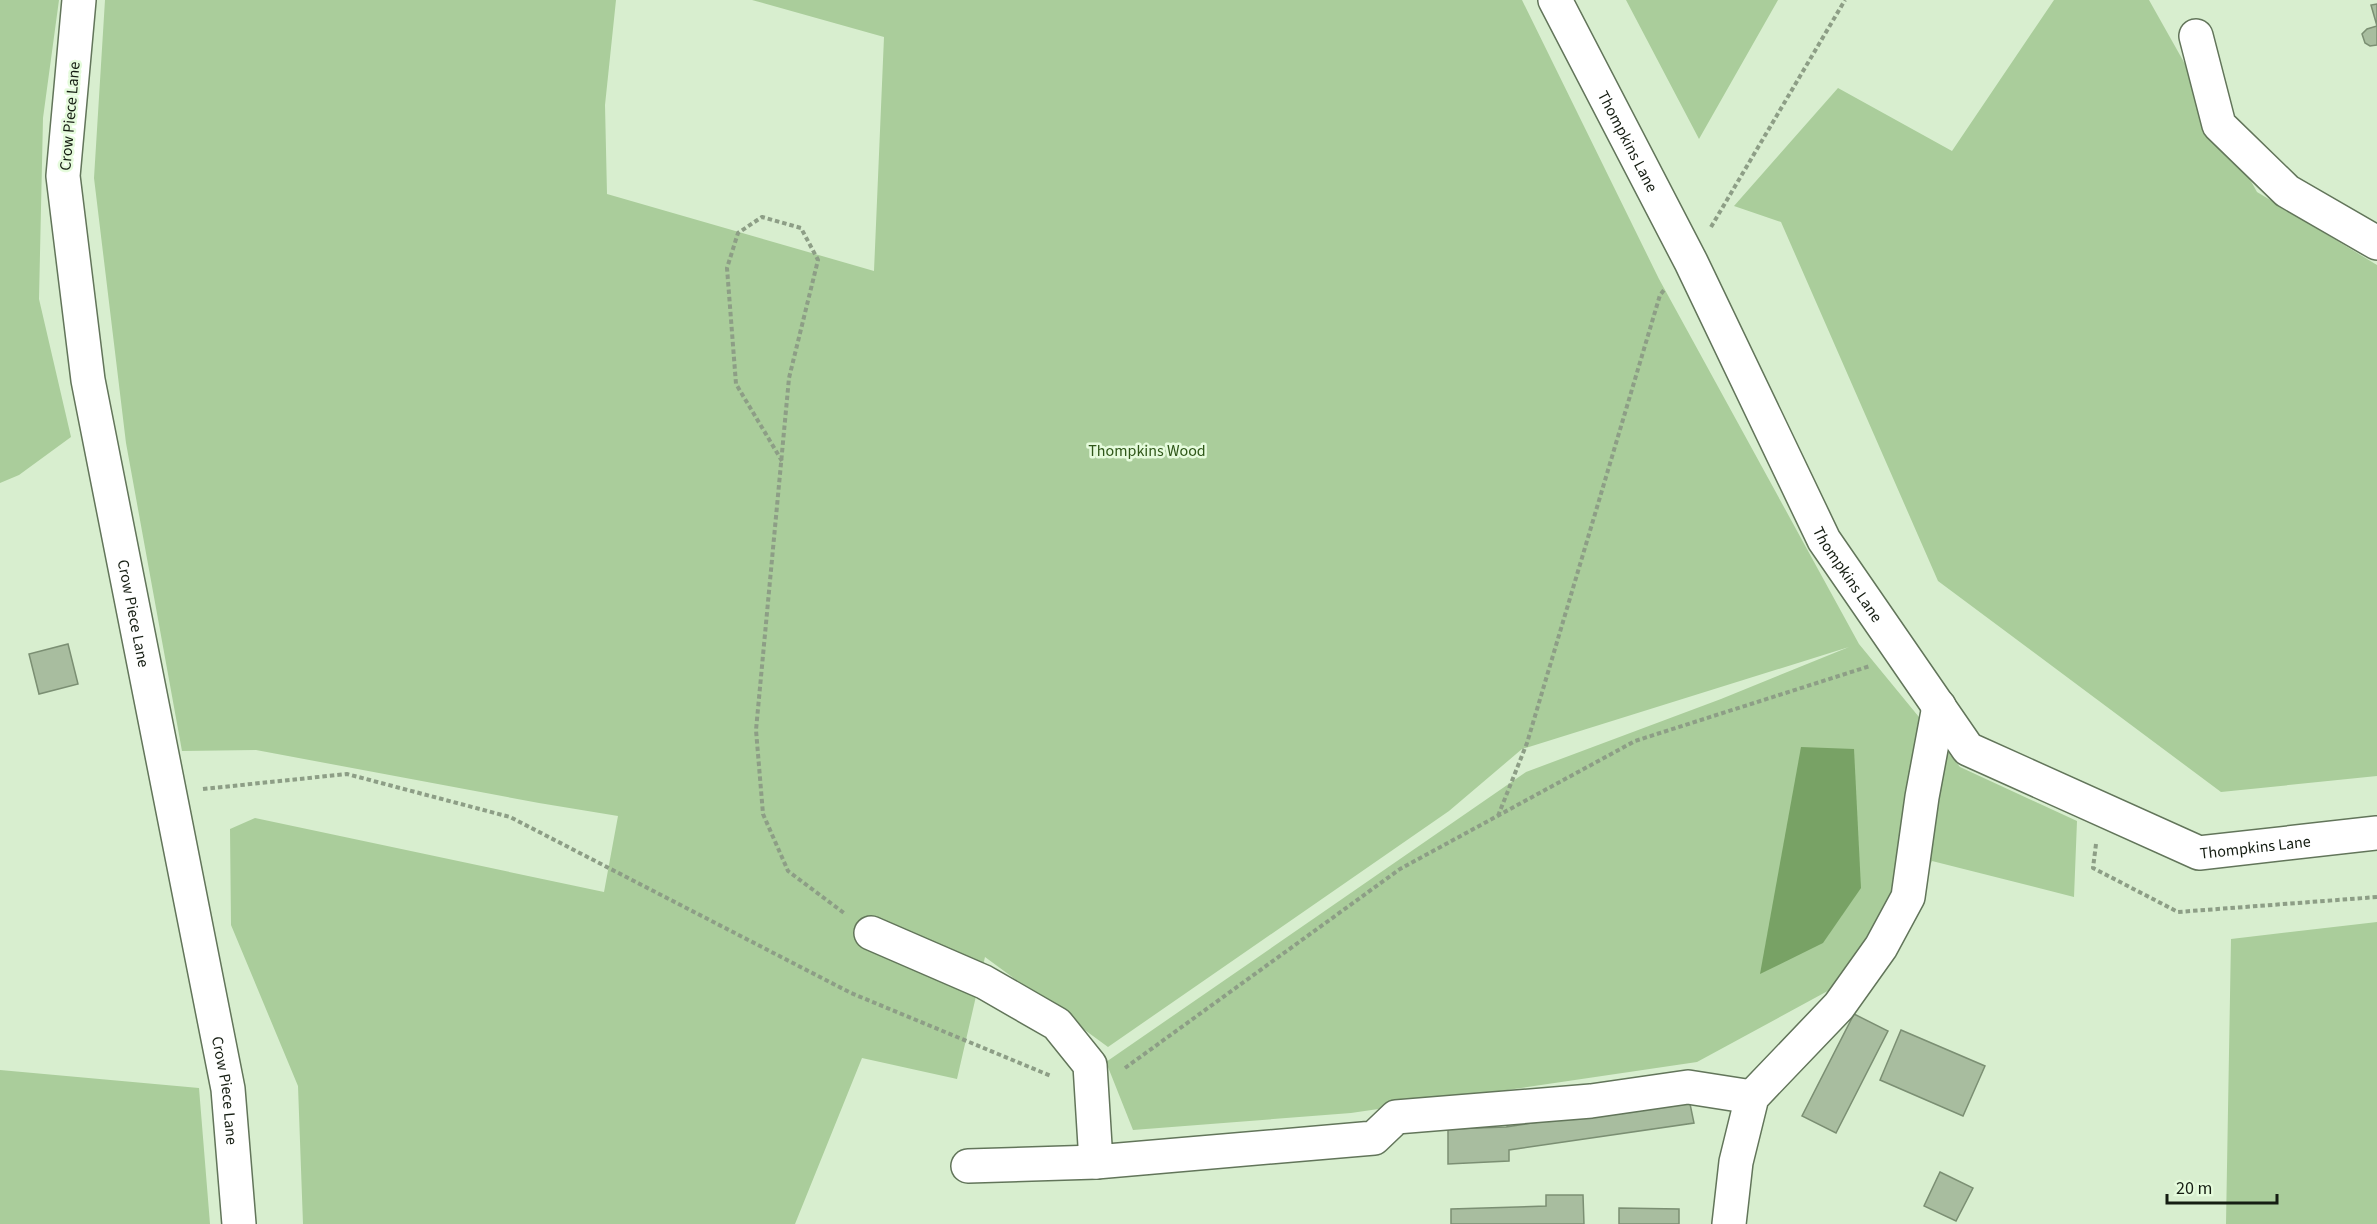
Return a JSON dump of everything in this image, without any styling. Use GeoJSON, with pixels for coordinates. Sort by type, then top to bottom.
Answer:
{"type":"FeatureCollection","features":[{"type":"Feature","properties":{"kind":"street","name":"Crow Piece Lane"},"geometry":{"type":"LineString","coordinates":[[79,0],[63,176],[88,380],[228,1089],[239,1224]]}},
{"type":"Feature","properties":{"kind":"street","name":"Thompkins Lane"},"geometry":{"type":"LineString","coordinates":[[1555,0],[1691,262],[1824,540],[1968,749],[2199,853],[2377,833]]}},
{"type":"Feature","properties":{"kind":"street"},"geometry":{"type":"LineString","coordinates":[[2196,36],[2219,125],[2287,191],[2377,243]]}},
{"type":"Feature","properties":{"kind":"street"},"geometry":{"type":"LineString","coordinates":[[1729,1224],[1736,1162],[1752,1097],[1839,1006],[1881,947],[1908,897],[1938,706]]}},
{"type":"Feature","properties":{"kind":"street"},"geometry":{"type":"LineString","coordinates":[[871,933],[984,982],[1057,1024],[1089,1065],[1096,1162]]}},
{"type":"Feature","properties":{"kind":"street"},"geometry":{"type":"LineString","coordinates":[[968,1166],[1096,1162],[1374,1138],[1396,1117],[1591,1101],[1688,1087],[1752,1097]]}},
{"type":"Feature","properties":{"kind":"path"},"geometry":{"type":"LineString","coordinates":[[1691,262],[1845,0]]}},
{"type":"Feature","properties":{"kind":"path"},"geometry":{"type":"LineString","coordinates":[[782,461],[736,384],[727,268],[738,233],[762,217],[801,228],[818,260],[789,378],[782,461],[756,730],[763,814],[788,871],[871,933]]}},
{"type":"Feature","properties":{"kind":"path"},"geometry":{"type":"LineString","coordinates":[[1498,816],[1527,743],[1660,295]]}},
{"type":"Feature","properties":{"kind":"path"},"geometry":{"type":"LineString","coordinates":[[170,792],[346,774],[510,817],[851,993],[1091,1093],[1400,869],[1635,741],[1904,656]]}},
{"type":"Feature","properties":{"kind":"green space"},"geometry":{"type":"Polygon","coordinates":[[[0,0],[59,0],[43,118],[39,299],[71,437],[19,475],[0,483],[0,0]]]}},
{"type":"Feature","properties":{"kind":"green space","name":"Thompkins Wood"},"geometry":{"type":"Polygon","coordinates":[[[105,0],[616,0],[605,105],[607,194],[874,271],[884,37],[752,0],[1522,0],[1659,279],[1859,644],[1960,767],[2077,821],[2074,897],[1932,861],[1892,956],[1697,1062],[1351,1113],[1133,1130],[1106,1062],[1526,772],[1721,699],[1849,647],[1522,749],[1449,811],[1108,1047],[985,957],[957,1079],[862,1058],[795,1224],[303,1224],[298,1086],[231,925],[230,829],[255,818],[604,892],[618,816],[256,750],[182,751],[126,443],[94,178],[105,0]]]}},
{"type":"Feature","properties":{"kind":"green space"},"geometry":{"type":"Polygon","coordinates":[[[1626,0],[1778,0],[1699,139],[1626,0]]]}},
{"type":"Feature","properties":{"kind":"green space"},"geometry":{"type":"Polygon","coordinates":[[[2054,0],[2149,0],[2257,192],[2377,265],[2377,776],[2221,792],[1938,581],[1781,222],[1734,206],[1838,88],[1952,151],[2054,0]]]}},
{"type":"Feature","properties":{"kind":"green space"},"geometry":{"type":"Polygon","coordinates":[[[2377,922],[2377,1224],[2226,1224],[2231,939],[2377,922]]]}},
{"type":"Feature","properties":{"kind":"green space"},"geometry":{"type":"Polygon","coordinates":[[[0,1070],[199,1088],[210,1224],[0,1224],[0,1070]]]}},
{"type":"Feature","properties":{"kind":"shaded area"},"geometry":{"type":"Polygon","coordinates":[[[1801,747],[1854,749],[1861,888],[1823,943],[1760,974],[1801,747]]]}},
{"type":"Feature","properties":{"kind":"building"},"geometry":{"type":"Polygon","coordinates":[[[2377,4],[2377,26],[2371,5],[2377,4]]]}},
{"type":"Feature","properties":{"kind":"building"},"geometry":{"type":"Polygon","coordinates":[[[2377,26],[2377,45],[2370,46],[2365,43],[2362,34],[2367,29],[2377,26]]]}},
{"type":"Feature","properties":{"kind":"building"},"geometry":{"type":"Polygon","coordinates":[[[68,644],[78,684],[39,694],[29,654],[68,644]]]}},
{"type":"Feature","properties":{"kind":"building"},"geometry":{"type":"Polygon","coordinates":[[[1854,1014],[1888,1031],[1836,1133],[1802,1116],[1854,1014]]]}},
{"type":"Feature","properties":{"kind":"building"},"geometry":{"type":"Polygon","coordinates":[[[1901,1030],[1985,1066],[1963,1116],[1880,1080],[1901,1030]]]}},
{"type":"Feature","properties":{"kind":"building"},"geometry":{"type":"Polygon","coordinates":[[[1689,1099],[1694,1123],[1509,1150],[1509,1161],[1448,1164],[1448,1129],[1506,1127],[1689,1099]]]}},
{"type":"Feature","properties":{"kind":"building"},"geometry":{"type":"Polygon","coordinates":[[[1940,1172],[1973,1188],[1956,1221],[1924,1206],[1940,1172]]]}},
{"type":"Feature","properties":{"kind":"building"},"geometry":{"type":"Polygon","coordinates":[[[1546,1195],[1583,1195],[1584,1224],[1451,1224],[1451,1209],[1546,1206],[1546,1195]]]}},
{"type":"Feature","properties":{"kind":"building"},"geometry":{"type":"Polygon","coordinates":[[[1619,1208],[1679,1209],[1679,1224],[1619,1224],[1619,1208]]]}}]}
